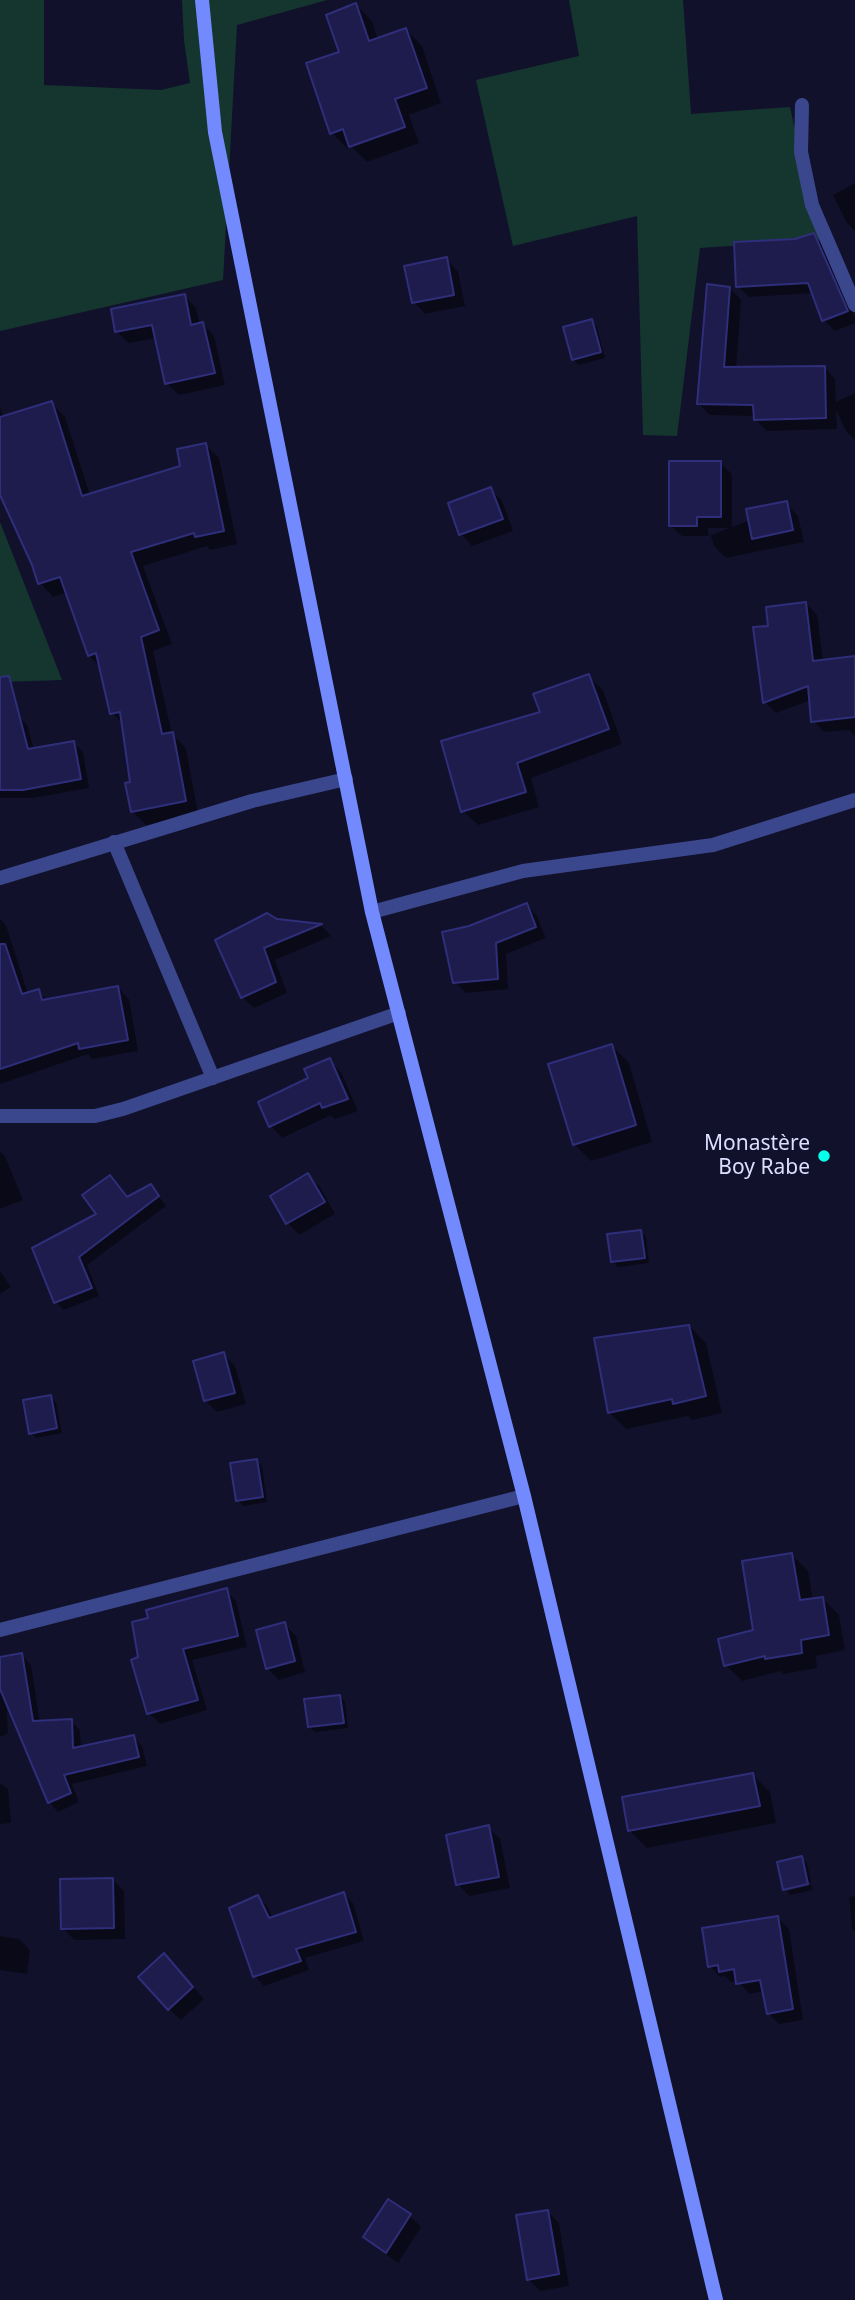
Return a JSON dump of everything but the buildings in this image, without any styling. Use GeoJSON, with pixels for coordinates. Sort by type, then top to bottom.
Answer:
{"type":"FeatureCollection","features":[{"type":"Feature","properties":{"kind":"main road"},"geometry":{"type":"LineString","coordinates":[[202,0],[215,132],[372,912],[524,1496],[716,2300]]}},
{"type":"Feature","properties":{"kind":"street"},"geometry":{"type":"LineString","coordinates":[[802,105],[802,152],[812,205],[855,305]]}},
{"type":"Feature","properties":{"kind":"street"},"geometry":{"type":"LineString","coordinates":[[0,878],[252,801],[346,779]]}},
{"type":"Feature","properties":{"kind":"street"},"geometry":{"type":"LineString","coordinates":[[372,912],[523,871],[713,845],[855,800]]}},
{"type":"Feature","properties":{"kind":"street"},"geometry":{"type":"LineString","coordinates":[[114,842],[213,1078]]}},
{"type":"Feature","properties":{"kind":"street"},"geometry":{"type":"LineString","coordinates":[[0,1116],[95,1116],[123,1109],[399,1013]]}},
{"type":"Feature","properties":{"kind":"street"},"geometry":{"type":"LineString","coordinates":[[0,1630],[524,1496]]}},
{"type":"Feature","properties":{"kind":"green space"},"geometry":{"type":"Polygon","coordinates":[[[0,0],[44,0],[44,85],[161,90],[190,83],[182,0],[327,0],[237,25],[223,280],[0,331],[0,0]]]}},
{"type":"Feature","properties":{"kind":"green space"},"geometry":{"type":"Polygon","coordinates":[[[569,0],[683,0],[691,114],[790,107],[819,240],[700,248],[677,436],[643,435],[637,216],[513,246],[476,80],[579,56],[569,0]]]}},
{"type":"Feature","properties":{"kind":"green space"},"geometry":{"type":"Polygon","coordinates":[[[0,522],[62,680],[0,682],[0,522]]]}},
{"type":"Feature","properties":{"kind":"place","name":"Monastère Boy Rabe"},"geometry":{"type":"Point","coordinates":[824,1156]}}]}
